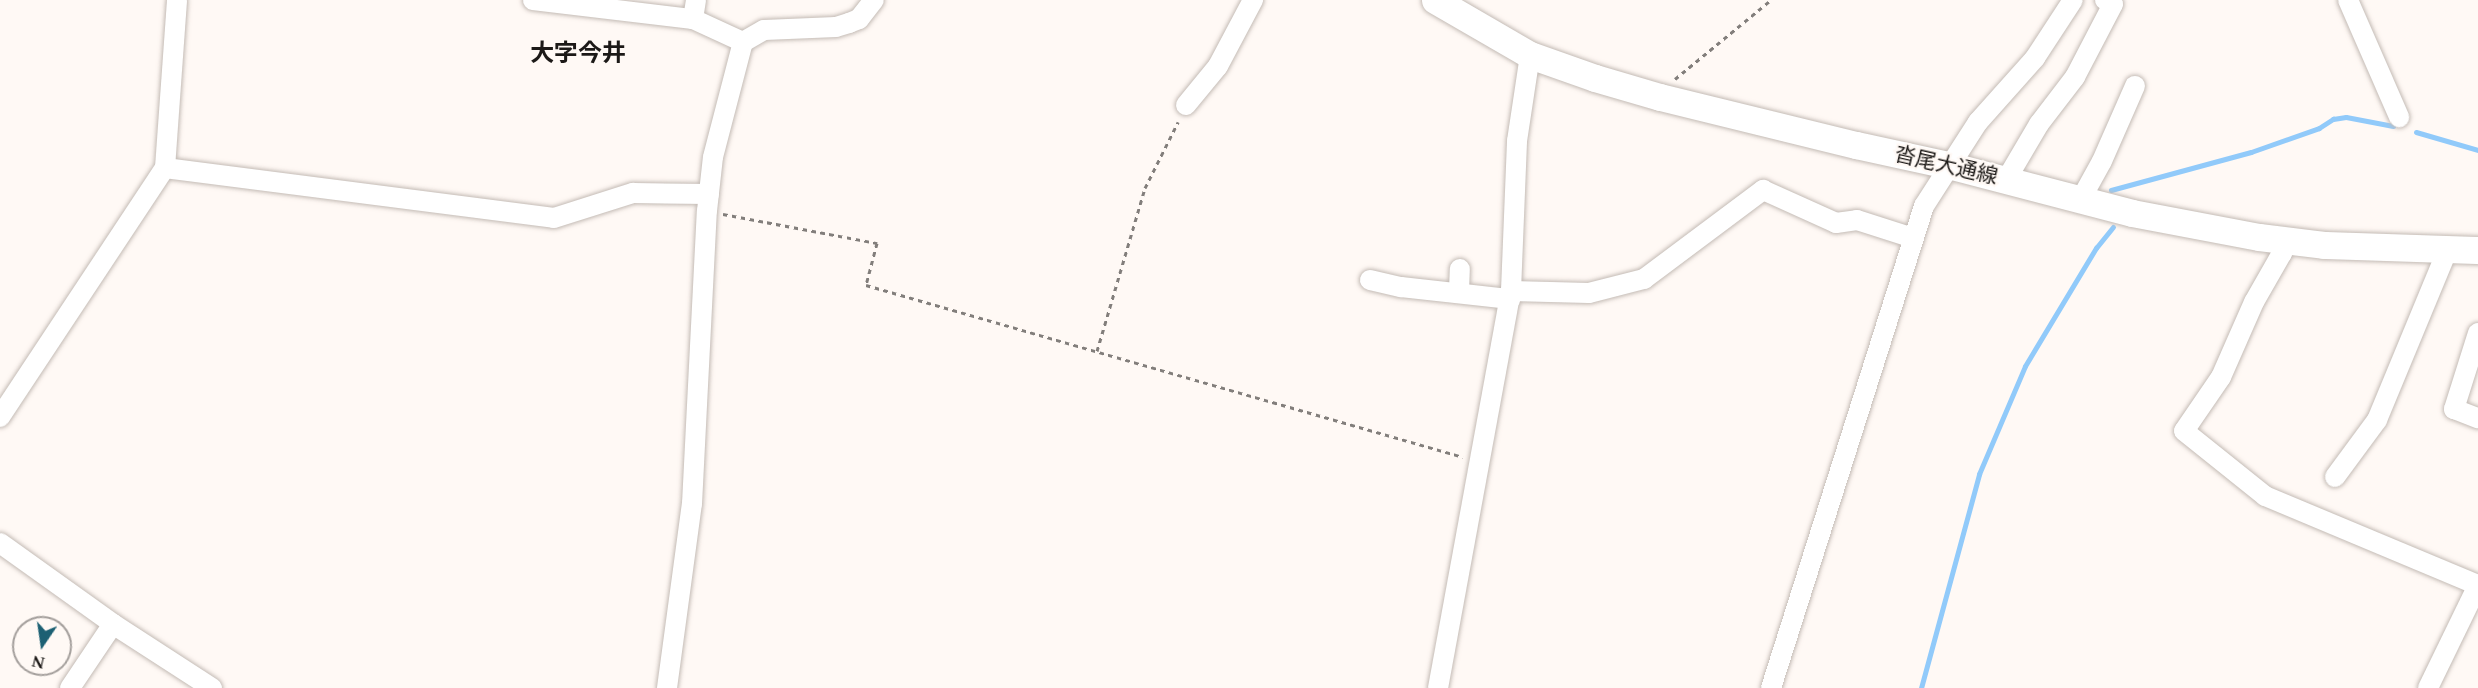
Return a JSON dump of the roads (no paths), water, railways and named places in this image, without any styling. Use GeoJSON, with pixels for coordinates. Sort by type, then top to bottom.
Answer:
{"type":"FeatureCollection","features":[{"type":"Feature","properties":{"kind":"main road","name":"沓尾大通線"},"geometry":{"type":"LineString","coordinates":[[1435,0],[1530,55],[1660,97],[1948,165],[2132,213],[2286,241],[2348,246],[2478,249]]}},
{"type":"Feature","properties":{"kind":"street"},"geometry":{"type":"LineString","coordinates":[[0,417],[165,168],[177,0]]}},
{"type":"Feature","properties":{"kind":"street"},"geometry":{"type":"LineString","coordinates":[[533,0],[695,10],[743,42]]}},
{"type":"Feature","properties":{"kind":"street"},"geometry":{"type":"LineString","coordinates":[[667,688],[692,504],[708,203],[713,157],[743,42],[764,30],[836,27],[849,23],[859,19],[874,0]]}},
{"type":"Feature","properties":{"kind":"street"},"geometry":{"type":"LineString","coordinates":[[1186,105],[1218,66],[1253,0]]}},
{"type":"Feature","properties":{"kind":"street"},"geometry":{"type":"LineString","coordinates":[[1771,688],[1923,206],[1978,122],[2035,58],[2073,0]]}},
{"type":"Feature","properties":{"kind":"street"},"geometry":{"type":"LineString","coordinates":[[2006,180],[2039,124],[2075,77],[2113,4],[2105,0]]}},
{"type":"Feature","properties":{"kind":"street"},"geometry":{"type":"LineString","coordinates":[[2348,0],[2399,117]]}},
{"type":"Feature","properties":{"kind":"street"},"geometry":{"type":"LineString","coordinates":[[1438,688],[1510,295],[1517,141],[1530,55]]}},
{"type":"Feature","properties":{"kind":"street"},"geometry":{"type":"LineString","coordinates":[[2081,199],[2102,161],[2135,86]]}},
{"type":"Feature","properties":{"kind":"street"},"geometry":{"type":"LineString","coordinates":[[165,168],[554,218],[633,193],[708,203]]}},
{"type":"Feature","properties":{"kind":"street"},"geometry":{"type":"LineString","coordinates":[[1370,280],[1401,287],[1459,292],[1510,295],[1589,293],[1644,279],[1763,190],[1836,223],[1857,220],[1913,238]]}},
{"type":"Feature","properties":{"kind":"street"},"geometry":{"type":"LineString","coordinates":[[2286,241],[2282,253],[2254,302],[2221,377],[2184,431],[2265,496],[2478,586],[2428,688]]}},
{"type":"Feature","properties":{"kind":"street"},"geometry":{"type":"LineString","coordinates":[[2335,477],[2377,420],[2448,249]]}},
{"type":"Feature","properties":{"kind":"street"},"geometry":{"type":"LineString","coordinates":[[1459,292],[1460,269]]}},
{"type":"Feature","properties":{"kind":"street"},"geometry":{"type":"LineString","coordinates":[[2478,333],[2454,410],[2478,418]]}},
{"type":"Feature","properties":{"kind":"street"},"geometry":{"type":"LineString","coordinates":[[0,543],[113,624],[212,688]]}},
{"type":"Feature","properties":{"kind":"street"},"geometry":{"type":"LineString","coordinates":[[70,688],[113,624]]}},
{"type":"Feature","properties":{"kind":"waterway"},"geometry":{"type":"LineString","coordinates":[[2111,190],[2251,152],[2319,128],[2333,119],[2346,117],[2393,126]]}},
{"type":"Feature","properties":{"kind":"waterway"},"geometry":{"type":"LineString","coordinates":[[2416,132],[2478,150]]}},
{"type":"Feature","properties":{"kind":"waterway"},"geometry":{"type":"LineString","coordinates":[[1921,688],[1979,474],[2025,366],[2096,248],[2113,227]]}},
{"type":"Feature","properties":{"kind":"district","name":"大字今井"},"geometry":{"type":"Point","coordinates":[578,55]}}]}
